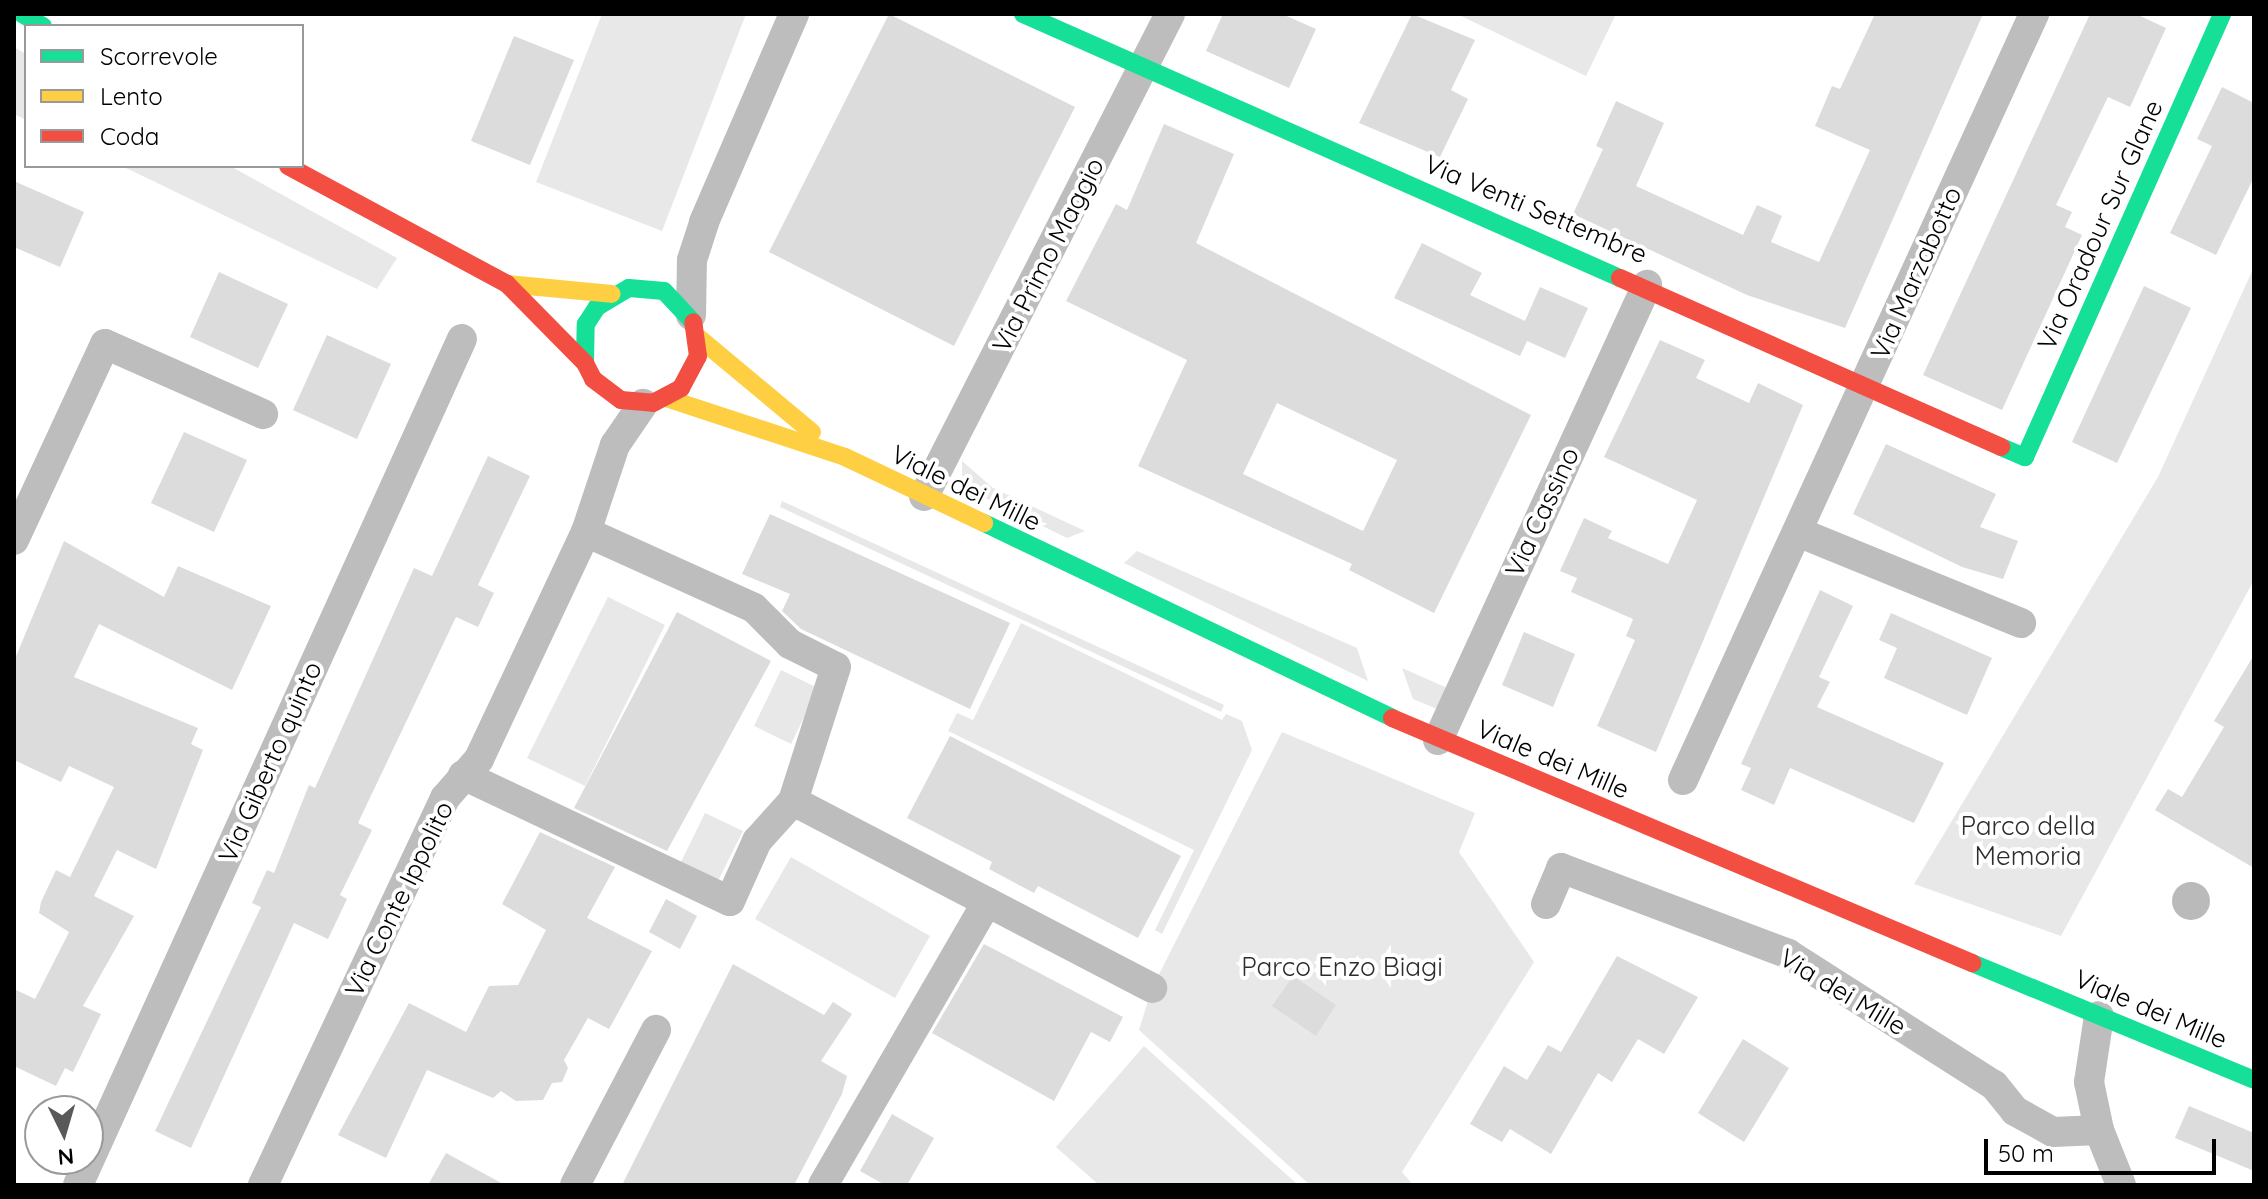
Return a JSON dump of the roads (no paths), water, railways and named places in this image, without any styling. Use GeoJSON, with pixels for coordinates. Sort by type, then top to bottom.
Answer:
{"type":"FeatureCollection","features":[{"type":"Feature","properties":{"kind":"main road"},"geometry":{"type":"LineString","coordinates":[[22,14],[40,24]]}},
{"type":"Feature","properties":{"kind":"main road","name":"Via Venti Settembre"},"geometry":{"type":"LineString","coordinates":[[1023,14],[1647,285],[1864,388],[2025,457]]}},
{"type":"Feature","properties":{"kind":"main road","name":"Via Oradour Sur Glane"},"geometry":{"type":"LineString","coordinates":[[2025,457],[2222,14]]}},
{"type":"Feature","properties":{"kind":"main road","name":"Viale dei Mille"},"geometry":{"type":"LineString","coordinates":[[292,168],[507,284],[585,363],[605,392],[654,401],[845,457],[1438,740],[2254,1080]]}},
{"type":"Feature","properties":{"kind":"main road","name":"Viale dei Mille"},"geometry":{"type":"LineString","coordinates":[[507,284],[612,294],[646,287],[664,291],[695,326],[845,457]]}},
{"type":"Feature","properties":{"kind":"main road"},"geometry":{"type":"LineString","coordinates":[[585,363],[586,324],[612,294]]}},
{"type":"Feature","properties":{"kind":"main road"},"geometry":{"type":"LineString","coordinates":[[654,401],[692,373],[695,326]]}},
{"type":"Feature","properties":{"kind":"street"},"geometry":{"type":"LineString","coordinates":[[695,326],[692,260],[704,222],[794,14]]}},
{"type":"Feature","properties":{"kind":"street","name":"Via Primo Maggio"},"geometry":{"type":"LineString","coordinates":[[924,496],[1170,14]]}},
{"type":"Feature","properties":{"kind":"street","name":"Via Marzabotto"},"geometry":{"type":"LineString","coordinates":[[1683,780],[2034,14]]}},
{"type":"Feature","properties":{"kind":"street"},"geometry":{"type":"LineString","coordinates":[[646,287],[682,255],[704,222]]}},
{"type":"Feature","properties":{"kind":"street","name":"Via Cassino"},"geometry":{"type":"LineString","coordinates":[[1438,740],[1647,285]]}},
{"type":"Feature","properties":{"kind":"street","name":"Via Giberto quinto"},"geometry":{"type":"LineString","coordinates":[[78,1185],[462,339]]}},
{"type":"Feature","properties":{"kind":"street"},"geometry":{"type":"LineString","coordinates":[[14,540],[105,344],[263,414]]}},
{"type":"Feature","properties":{"kind":"street","name":"Via Conte Ippolito"},"geometry":{"type":"LineString","coordinates":[[263,1185],[445,798],[479,759],[586,532],[615,445],[654,401]]}},
{"type":"Feature","properties":{"kind":"street"},"geometry":{"type":"LineString","coordinates":[[463,775],[730,901],[757,841],[793,801],[836,667],[790,644],[754,608],[586,532]]}},
{"type":"Feature","properties":{"kind":"street"},"geometry":{"type":"LineString","coordinates":[[1798,532],[2021,623]]}},
{"type":"Feature","properties":{"kind":"street"},"geometry":{"type":"LineString","coordinates":[[793,801],[1152,988]]}},
{"type":"Feature","properties":{"kind":"street","name":"Via dei Mille"},"geometry":{"type":"LineString","coordinates":[[1546,904],[1561,868],[1788,954],[1994,1085],[2015,1111],[2053,1132],[2099,1130]]}},
{"type":"Feature","properties":{"kind":"street"},"geometry":{"type":"LineString","coordinates":[[823,1185],[987,902]]}},
{"type":"Feature","properties":{"kind":"street"},"geometry":{"type":"LineString","coordinates":[[2099,1016],[2089,1082],[2099,1130],[2121,1185]]}},
{"type":"Feature","properties":{"kind":"street"},"geometry":{"type":"LineString","coordinates":[[575,1185],[656,1030]]}},
{"type":"Feature","properties":{"kind":"park label","name":"Parco della Memoria"},"geometry":{"type":"Point","coordinates":[2028,841]}},
{"type":"Feature","properties":{"kind":"park label","name":"Parco Enzo Biagi"},"geometry":{"type":"Point","coordinates":[1342,967]}}]}
